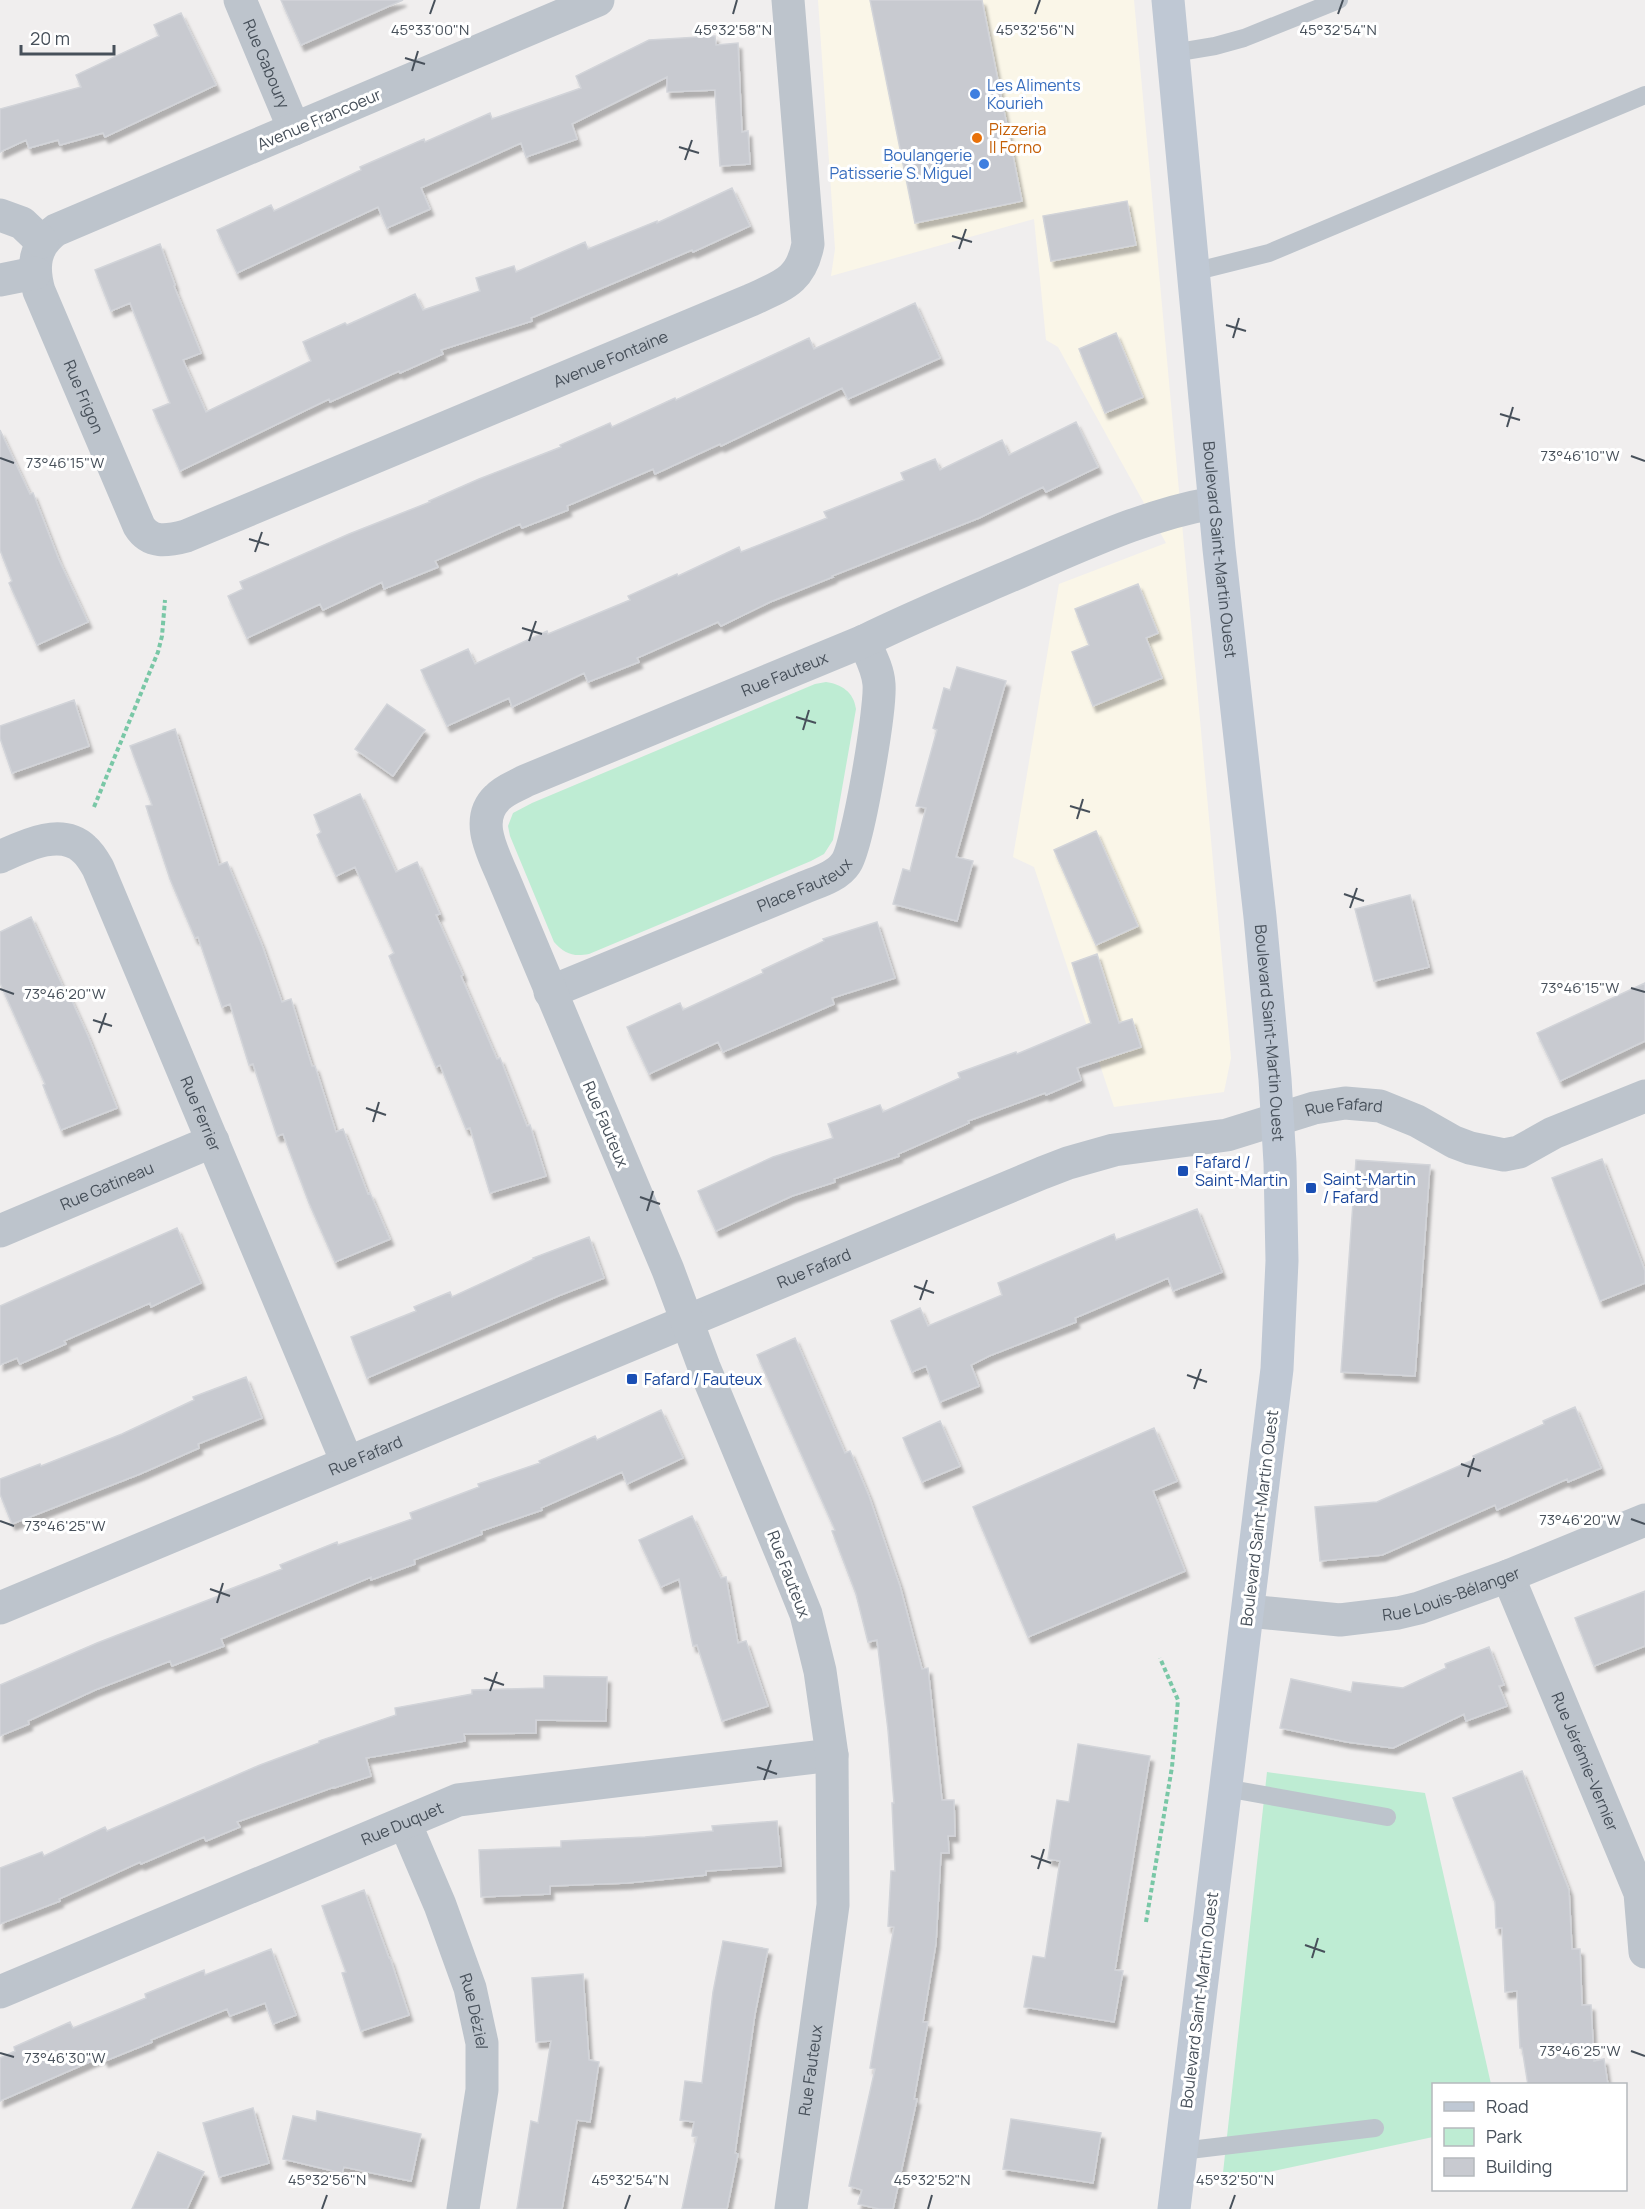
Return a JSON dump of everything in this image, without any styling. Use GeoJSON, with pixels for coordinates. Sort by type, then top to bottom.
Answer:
{"type":"FeatureCollection","features":[{"type":"Feature","properties":{"kind":"main road","name":"Boulevard Saint-Martin Ouest"},"geometry":{"type":"LineString","coordinates":[[1168,0],[1214,503],[1260,917],[1277,1120],[1282,1261],[1280,1337],[1174,2209]]}},
{"type":"Feature","properties":{"kind":"street","name":"Rue Gaboury"},"geometry":{"type":"LineString","coordinates":[[240,0],[294,129]]}},
{"type":"Feature","properties":{"kind":"street","name":"Avenue Francoeur"},"geometry":{"type":"LineString","coordinates":[[0,280],[39,257],[56,230],[598,0]]}},
{"type":"Feature","properties":{"kind":"street","name":"Avenue Fontaine"},"geometry":{"type":"LineString","coordinates":[[163,541],[186,536],[751,300],[781,285],[798,273],[805,260],[808,244],[788,0]]}},
{"type":"Feature","properties":{"kind":"street"},"geometry":{"type":"LineString","coordinates":[[0,215],[22,223],[39,257]]}},
{"type":"Feature","properties":{"kind":"street","name":"Rue Frigon"},"geometry":{"type":"LineString","coordinates":[[39,257],[39,291],[139,526],[148,537],[163,541]]}},
{"type":"Feature","properties":{"kind":"street","name":"Rue Fauteux"},"geometry":{"type":"LineString","coordinates":[[791,2209],[833,1905],[832,1755],[820,1671],[806,1614],[708,1377],[688,1321],[488,839],[486,819],[497,797],[525,781],[864,641],[1068,551],[1144,522],[1188,508],[1214,503]]}},
{"type":"Feature","properties":{"kind":"street","name":"Place Fauteux"},"geometry":{"type":"LineString","coordinates":[[550,992],[803,888],[833,875],[845,866],[856,835],[878,707],[878,676],[864,641]]}},
{"type":"Feature","properties":{"kind":"street","name":"Rue Ferrier"},"geometry":{"type":"LineString","coordinates":[[0,857],[35,842],[56,840],[76,843],[90,856],[103,881],[348,1462]]}},
{"type":"Feature","properties":{"kind":"street","name":"Rue Fafard"},"geometry":{"type":"LineString","coordinates":[[0,1608],[1068,1162],[1114,1150],[1227,1135],[1327,1106],[1352,1103],[1380,1106],[1417,1121],[1454,1142],[1504,1155],[1520,1152],[1553,1133],[1645,1096]]}},
{"type":"Feature","properties":{"kind":"street","name":"Rue Gatineau"},"geometry":{"type":"LineString","coordinates":[[0,1231],[213,1141]]}},
{"type":"Feature","properties":{"kind":"street","name":"Rue Louis-Bélanger"},"geometry":{"type":"LineString","coordinates":[[1248,1611],[1340,1620],[1379,1617],[1419,1608],[1508,1576],[1645,1520]]}},
{"type":"Feature","properties":{"kind":"street","name":"Rue Jérémie-Vernier"},"geometry":{"type":"LineString","coordinates":[[1508,1576],[1642,1892],[1645,1952]]}},
{"type":"Feature","properties":{"kind":"street","name":"Rue Duquet"},"geometry":{"type":"LineString","coordinates":[[0,1992],[458,1800],[832,1755]]}},
{"type":"Feature","properties":{"kind":"street","name":"Rue Déziel"},"geometry":{"type":"LineString","coordinates":[[405,1823],[440,1905],[470,1988],[482,2043],[482,2090],[463,2209]]}},
{"type":"Feature","properties":{"kind":"lane"},"geometry":{"type":"LineString","coordinates":[[1173,53],[1215,46],[1244,38],[1339,0]]}},
{"type":"Feature","properties":{"kind":"lane"},"geometry":{"type":"LineString","coordinates":[[1193,272],[1269,253],[1645,95]]}},
{"type":"Feature","properties":{"kind":"lane"},"geometry":{"type":"LineString","coordinates":[[1225,1788],[1387,1817]]}},
{"type":"Feature","properties":{"kind":"lane"},"geometry":{"type":"LineString","coordinates":[[1181,2151],[1376,2128]]}},
{"type":"Feature","properties":{"kind":"path"},"geometry":{"type":"LineString","coordinates":[[94,807],[158,652],[162,636],[165,600]]}},
{"type":"Feature","properties":{"kind":"path"},"geometry":{"type":"LineString","coordinates":[[1146,1922],[1172,1767],[1178,1700],[1160,1658]]}},
{"type":"Feature","properties":{"kind":"shaded area"},"geometry":{"type":"Polygon","coordinates":[[[818,0],[1134,0],[1231,1058],[1224,1092],[1114,1107],[1034,867],[1013,857],[1059,584],[1166,543],[1058,347],[1046,340],[1034,219],[831,276],[835,249],[818,0]]]}},
{"type":"Feature","properties":{"kind":"green space"},"geometry":{"type":"Polygon","coordinates":[[[826,682],[846,690],[853,698],[856,709],[833,840],[824,854],[589,954],[570,954],[554,942],[510,836],[508,826],[513,813],[815,684],[826,682]]]}},
{"type":"Feature","properties":{"kind":"green space"},"geometry":{"type":"Polygon","coordinates":[[[1267,1772],[1425,1793],[1491,2083],[1432,2083],[1432,2137],[1222,2182],[1267,1772]]]}},
{"type":"Feature","properties":{"kind":"building"},"geometry":{"type":"Polygon","coordinates":[[[281,0],[403,0],[301,45],[281,0]]]}},
{"type":"Feature","properties":{"kind":"building"},"geometry":{"type":"Polygon","coordinates":[[[870,0],[982,0],[1022,201],[915,223],[870,0]]]}},
{"type":"Feature","properties":{"kind":"building"},"geometry":{"type":"Polygon","coordinates":[[[181,13],[216,85],[105,137],[103,133],[60,145],[58,140],[29,148],[26,140],[0,152],[0,109],[81,87],[76,75],[159,36],[154,25],[181,13]]]}},
{"type":"Feature","properties":{"kind":"building"},"geometry":{"type":"Polygon","coordinates":[[[715,36],[716,45],[738,43],[742,132],[748,131],[750,164],[720,166],[715,90],[667,92],[667,77],[572,124],[577,139],[526,157],[521,143],[421,188],[430,209],[387,228],[378,207],[237,273],[217,230],[271,205],[274,211],[361,170],[360,167],[424,139],[425,142],[490,113],[492,119],[581,88],[576,76],[649,40],[715,36]]]}},
{"type":"Feature","properties":{"kind":"building"},"geometry":{"type":"Polygon","coordinates":[[[732,188],[750,226],[693,252],[692,250],[531,318],[532,321],[441,350],[443,354],[330,402],[329,399],[180,471],[153,410],[170,403],[130,303],[111,311],[95,270],[160,244],[201,353],[183,360],[206,412],[311,361],[303,342],[345,323],[347,325],[415,294],[423,310],[480,291],[476,278],[514,266],[516,272],[585,242],[588,249],[657,221],[657,223],[732,188]]]}},
{"type":"Feature","properties":{"kind":"building"},"geometry":{"type":"Polygon","coordinates":[[[1127,201],[1136,245],[1051,261],[1043,216],[1127,201]]]}},
{"type":"Feature","properties":{"kind":"building"},"geometry":{"type":"Polygon","coordinates":[[[915,303],[940,358],[848,399],[842,388],[721,446],[720,444],[655,474],[653,469],[567,506],[568,510],[522,528],[520,524],[435,561],[438,567],[384,589],[382,582],[323,610],[320,604],[247,638],[228,596],[243,589],[240,582],[479,479],[561,447],[560,445],[610,423],[612,427],[675,398],[676,400],[809,338],[814,349],[915,303]]]}},
{"type":"Feature","properties":{"kind":"building"},"geometry":{"type":"Polygon","coordinates":[[[1116,333],[1143,397],[1105,413],[1079,349],[1116,333]]]}},
{"type":"Feature","properties":{"kind":"building"},"geometry":{"type":"Polygon","coordinates":[[[1076,422],[1098,467],[1046,492],[1043,487],[979,518],[770,602],[721,626],[718,622],[637,658],[639,662],[588,682],[584,673],[512,707],[509,698],[447,726],[421,670],[468,649],[475,664],[547,631],[548,634],[630,600],[628,596],[677,574],[678,576],[739,547],[741,552],[827,518],[824,512],[904,480],[901,473],[935,459],[940,470],[1002,440],[1009,455],[1076,422]]]}},
{"type":"Feature","properties":{"kind":"building"},"geometry":{"type":"Polygon","coordinates":[[[0,430],[30,494],[33,493],[59,560],[88,622],[37,645],[9,583],[12,581],[0,550],[0,430]]]}},
{"type":"Feature","properties":{"kind":"building"},"geometry":{"type":"Polygon","coordinates":[[[1138,584],[1158,633],[1146,638],[1162,678],[1093,706],[1072,652],[1089,645],[1075,609],[1138,584]]]}},
{"type":"Feature","properties":{"kind":"building"},"geometry":{"type":"Polygon","coordinates":[[[957,667],[1006,681],[956,857],[973,861],[957,921],[893,904],[903,869],[910,871],[926,808],[916,806],[937,730],[933,728],[944,688],[950,690],[957,667]]]}},
{"type":"Feature","properties":{"kind":"building"},"geometry":{"type":"Polygon","coordinates":[[[74,700],[89,746],[12,773],[0,738],[0,726],[74,700]]]}},
{"type":"Feature","properties":{"kind":"building"},"geometry":{"type":"Polygon","coordinates":[[[387,704],[425,730],[393,776],[355,749],[387,704]]]}},
{"type":"Feature","properties":{"kind":"building"},"geometry":{"type":"Polygon","coordinates":[[[175,729],[219,865],[227,862],[262,945],[282,1002],[291,999],[336,1132],[343,1129],[368,1194],[370,1193],[390,1239],[335,1262],[309,1203],[283,1134],[277,1136],[253,1064],[249,1065],[230,1004],[222,1007],[198,937],[195,938],[170,879],[146,806],[152,805],[130,746],[175,729]]]}},
{"type":"Feature","properties":{"kind":"building"},"geometry":{"type":"Polygon","coordinates":[[[360,794],[396,872],[417,862],[440,914],[436,915],[463,975],[461,976],[497,1059],[500,1058],[527,1126],[530,1125],[546,1176],[490,1193],[470,1128],[466,1129],[440,1065],[436,1067],[389,956],[394,953],[355,867],[336,876],[317,835],[321,832],[314,815],[360,794]]]}},
{"type":"Feature","properties":{"kind":"building"},"geometry":{"type":"Polygon","coordinates":[[[1096,831],[1138,926],[1096,945],[1054,850],[1096,831]]]}},
{"type":"Feature","properties":{"kind":"building"},"geometry":{"type":"Polygon","coordinates":[[[1410,895],[1429,967],[1374,981],[1355,909],[1410,895]]]}},
{"type":"Feature","properties":{"kind":"building"},"geometry":{"type":"Polygon","coordinates":[[[31,917],[88,1036],[117,1108],[61,1130],[43,1085],[45,1084],[0,983],[0,932],[31,917]]]}},
{"type":"Feature","properties":{"kind":"building"},"geometry":{"type":"Polygon","coordinates":[[[877,922],[895,978],[832,998],[834,1004],[723,1052],[718,1042],[649,1074],[627,1027],[680,1003],[683,1010],[763,973],[762,970],[824,941],[823,939],[877,922]]]}},
{"type":"Feature","properties":{"kind":"building"},"geometry":{"type":"Polygon","coordinates":[[[1097,954],[1119,1023],[1132,1019],[1141,1047],[1077,1068],[1081,1080],[1046,1095],[1045,1093],[968,1121],[969,1123],[898,1154],[899,1156],[834,1179],[835,1182],[792,1196],[716,1231],[698,1191],[773,1157],[833,1138],[828,1124],[880,1105],[883,1112],[960,1078],[958,1073],[1016,1052],[1017,1054],[1091,1023],[1072,963],[1097,954]]]}},
{"type":"Feature","properties":{"kind":"building"},"geometry":{"type":"Polygon","coordinates":[[[1645,983],[1645,1041],[1560,1081],[1537,1033],[1645,983]]]}},
{"type":"Feature","properties":{"kind":"building"},"geometry":{"type":"Polygon","coordinates":[[[1602,1159],[1645,1271],[1645,1283],[1600,1301],[1552,1178],[1602,1159]]]}},
{"type":"Feature","properties":{"kind":"building"},"geometry":{"type":"Polygon","coordinates":[[[1356,1160],[1430,1165],[1415,1376],[1341,1372],[1356,1160]]]}},
{"type":"Feature","properties":{"kind":"building"},"geometry":{"type":"Polygon","coordinates":[[[1197,1209],[1222,1272],[1173,1291],[1168,1278],[1075,1318],[1076,1322],[989,1356],[971,1365],[979,1386],[940,1402],[926,1366],[912,1372],[891,1321],[920,1308],[928,1326],[1002,1295],[998,1283],[1114,1234],[1116,1240],[1197,1209]]]}},
{"type":"Feature","properties":{"kind":"building"},"geometry":{"type":"Polygon","coordinates":[[[177,1228],[201,1283],[151,1307],[150,1303],[64,1341],[66,1344],[20,1364],[17,1358],[0,1365],[0,1306],[177,1228]]]}},
{"type":"Feature","properties":{"kind":"building"},"geometry":{"type":"Polygon","coordinates":[[[589,1237],[604,1278],[367,1378],[351,1337],[416,1311],[414,1307],[450,1292],[452,1297],[533,1258],[589,1237]]]}},
{"type":"Feature","properties":{"kind":"building"},"geometry":{"type":"Polygon","coordinates":[[[795,1338],[845,1453],[850,1451],[869,1496],[900,1586],[922,1669],[928,1668],[942,1800],[954,1800],[955,1836],[948,1836],[949,1853],[941,1853],[936,1943],[923,2022],[928,2022],[914,2099],[917,2099],[893,2209],[879,2209],[858,2204],[862,2190],[849,2186],[875,2069],[870,2068],[894,1927],[888,1926],[891,1871],[895,1871],[892,1803],[894,1803],[888,1730],[877,1640],[868,1642],[856,1594],[832,1531],[835,1530],[757,1355],[795,1338]]]}},
{"type":"Feature","properties":{"kind":"building"},"geometry":{"type":"Polygon","coordinates":[[[246,1377],[262,1418],[198,1444],[199,1448],[140,1474],[12,1524],[0,1494],[0,1479],[40,1464],[41,1466],[122,1434],[194,1400],[193,1397],[246,1377]]]}},
{"type":"Feature","properties":{"kind":"building"},"geometry":{"type":"Polygon","coordinates":[[[1575,1407],[1601,1468],[1568,1482],[1567,1479],[1497,1510],[1495,1505],[1382,1555],[1320,1561],[1315,1507],[1377,1502],[1475,1459],[1473,1456],[1544,1424],[1543,1421],[1575,1407]]]}},
{"type":"Feature","properties":{"kind":"building"},"geometry":{"type":"Polygon","coordinates":[[[661,1410],[683,1458],[627,1484],[622,1472],[541,1508],[542,1510],[481,1531],[482,1534],[414,1560],[415,1564],[371,1580],[371,1577],[221,1639],[224,1646],[172,1666],[170,1661],[95,1690],[28,1721],[29,1724],[0,1736],[0,1685],[97,1643],[221,1595],[220,1593],[282,1569],[280,1565],[337,1542],[338,1545],[412,1519],[410,1513],[479,1487],[478,1484],[540,1463],[539,1461],[595,1436],[597,1440],[661,1410]]]}},
{"type":"Feature","properties":{"kind":"building"},"geometry":{"type":"Polygon","coordinates":[[[940,1421],[960,1466],[922,1482],[903,1438],[940,1421]]]}},
{"type":"Feature","properties":{"kind":"building"},"geometry":{"type":"Polygon","coordinates":[[[1154,1428],[1177,1481],[1153,1491],[1185,1571],[1028,1637],[973,1507],[1154,1428]]]}},
{"type":"Feature","properties":{"kind":"building"},"geometry":{"type":"Polygon","coordinates":[[[692,1516],[721,1578],[726,1577],[738,1643],[746,1641],[768,1706],[722,1721],[697,1645],[693,1646],[679,1579],[661,1587],[639,1540],[692,1516]]]}},
{"type":"Feature","properties":{"kind":"building"},"geometry":{"type":"Polygon","coordinates":[[[1645,1591],[1645,1646],[1594,1666],[1575,1618],[1645,1591]]]}},
{"type":"Feature","properties":{"kind":"building"},"geometry":{"type":"Polygon","coordinates":[[[1489,1647],[1504,1685],[1499,1686],[1507,1706],[1466,1721],[1464,1714],[1393,1748],[1347,1742],[1280,1728],[1291,1679],[1351,1692],[1353,1682],[1403,1688],[1446,1668],[1445,1664],[1489,1647]]]}},
{"type":"Feature","properties":{"kind":"building"},"geometry":{"type":"Polygon","coordinates":[[[544,1676],[607,1677],[606,1721],[536,1720],[536,1733],[464,1734],[465,1741],[366,1758],[371,1776],[237,1822],[240,1827],[206,1841],[204,1837],[141,1864],[140,1862],[59,1899],[60,1901],[0,1924],[0,1868],[42,1852],[44,1856],[105,1827],[107,1831],[260,1765],[319,1743],[319,1741],[396,1715],[395,1708],[472,1694],[472,1690],[544,1688],[544,1676]]]}},
{"type":"Feature","properties":{"kind":"building"},"geometry":{"type":"Polygon","coordinates":[[[1078,1744],[1150,1756],[1115,1970],[1123,1971],[1114,2022],[1024,2007],[1033,1956],[1045,1958],[1060,1861],[1048,1859],[1052,1831],[1057,1800],[1069,1802],[1078,1744]]]}},
{"type":"Feature","properties":{"kind":"building"},"geometry":{"type":"Polygon","coordinates":[[[1522,1771],[1569,1890],[1572,1949],[1580,1949],[1582,2005],[1591,2005],[1594,2061],[1604,2059],[1608,2083],[1528,2083],[1522,2048],[1520,2048],[1517,1991],[1505,1992],[1502,1928],[1496,1928],[1495,1902],[1453,1798],[1522,1771]]]}},
{"type":"Feature","properties":{"kind":"building"},"geometry":{"type":"Polygon","coordinates":[[[777,1821],[781,1866],[706,1871],[706,1875],[627,1883],[550,1886],[550,1894],[481,1897],[479,1850],[561,1847],[561,1841],[713,1831],[712,1826],[777,1821]]]}},
{"type":"Feature","properties":{"kind":"building"},"geometry":{"type":"Polygon","coordinates":[[[364,1890],[409,2015],[361,2031],[342,1973],[346,1972],[322,1906],[364,1890]]]}},
{"type":"Feature","properties":{"kind":"building"},"geometry":{"type":"Polygon","coordinates":[[[723,1941],[768,1949],[755,2014],[735,2153],[738,2154],[727,2209],[682,2209],[697,2137],[692,2136],[694,2122],[680,2120],[685,2081],[702,2083],[713,1992],[723,1941]]]}},
{"type":"Feature","properties":{"kind":"building"},"geometry":{"type":"Polygon","coordinates":[[[271,1949],[296,2015],[273,2024],[265,2003],[230,2016],[227,2009],[105,2061],[103,2056],[0,2101],[0,2058],[15,2051],[14,2047],[70,2022],[73,2028],[146,1998],[145,1994],[204,1970],[205,1975],[271,1949]]]}},
{"type":"Feature","properties":{"kind":"building"},"geometry":{"type":"Polygon","coordinates":[[[583,1974],[589,2060],[599,2062],[590,2122],[577,2120],[562,2209],[517,2209],[531,2121],[538,2123],[551,2041],[536,2042],[532,1978],[583,1974]]]}},
{"type":"Feature","properties":{"kind":"building"},"geometry":{"type":"Polygon","coordinates":[[[253,2108],[269,2163],[219,2177],[203,2123],[253,2108]]]}},
{"type":"Feature","properties":{"kind":"building"},"geometry":{"type":"Polygon","coordinates":[[[317,2111],[421,2134],[411,2181],[344,2167],[342,2173],[283,2159],[293,2116],[316,2121],[317,2111]]]}},
{"type":"Feature","properties":{"kind":"building"},"geometry":{"type":"Polygon","coordinates":[[[1011,2119],[1101,2133],[1093,2183],[1003,2169],[1011,2119]]]}},
{"type":"Feature","properties":{"kind":"building"},"geometry":{"type":"Polygon","coordinates":[[[158,2152],[204,2172],[187,2209],[132,2209],[158,2152]]]}},
{"type":"Feature","properties":{"kind":"place","name":"Les Aliments Kourieh"},"geometry":{"type":"Point","coordinates":[975,94]}},
{"type":"Feature","properties":{"kind":"place","name":"Pizzeria Il Forno"},"geometry":{"type":"Point","coordinates":[977,138]}},
{"type":"Feature","properties":{"kind":"place","name":"Boulangerie Patisserie S. Miguel"},"geometry":{"type":"Point","coordinates":[984,164]}},
{"type":"Feature","properties":{"kind":"place","name":"Fafard / Saint-Martin"},"geometry":{"type":"Point","coordinates":[1183,1171]}},
{"type":"Feature","properties":{"kind":"place","name":"Saint-Martin / Fafard"},"geometry":{"type":"Point","coordinates":[1311,1188]}},
{"type":"Feature","properties":{"kind":"place","name":"Fafard / Fauteux"},"geometry":{"type":"Point","coordinates":[632,1379]}}]}
